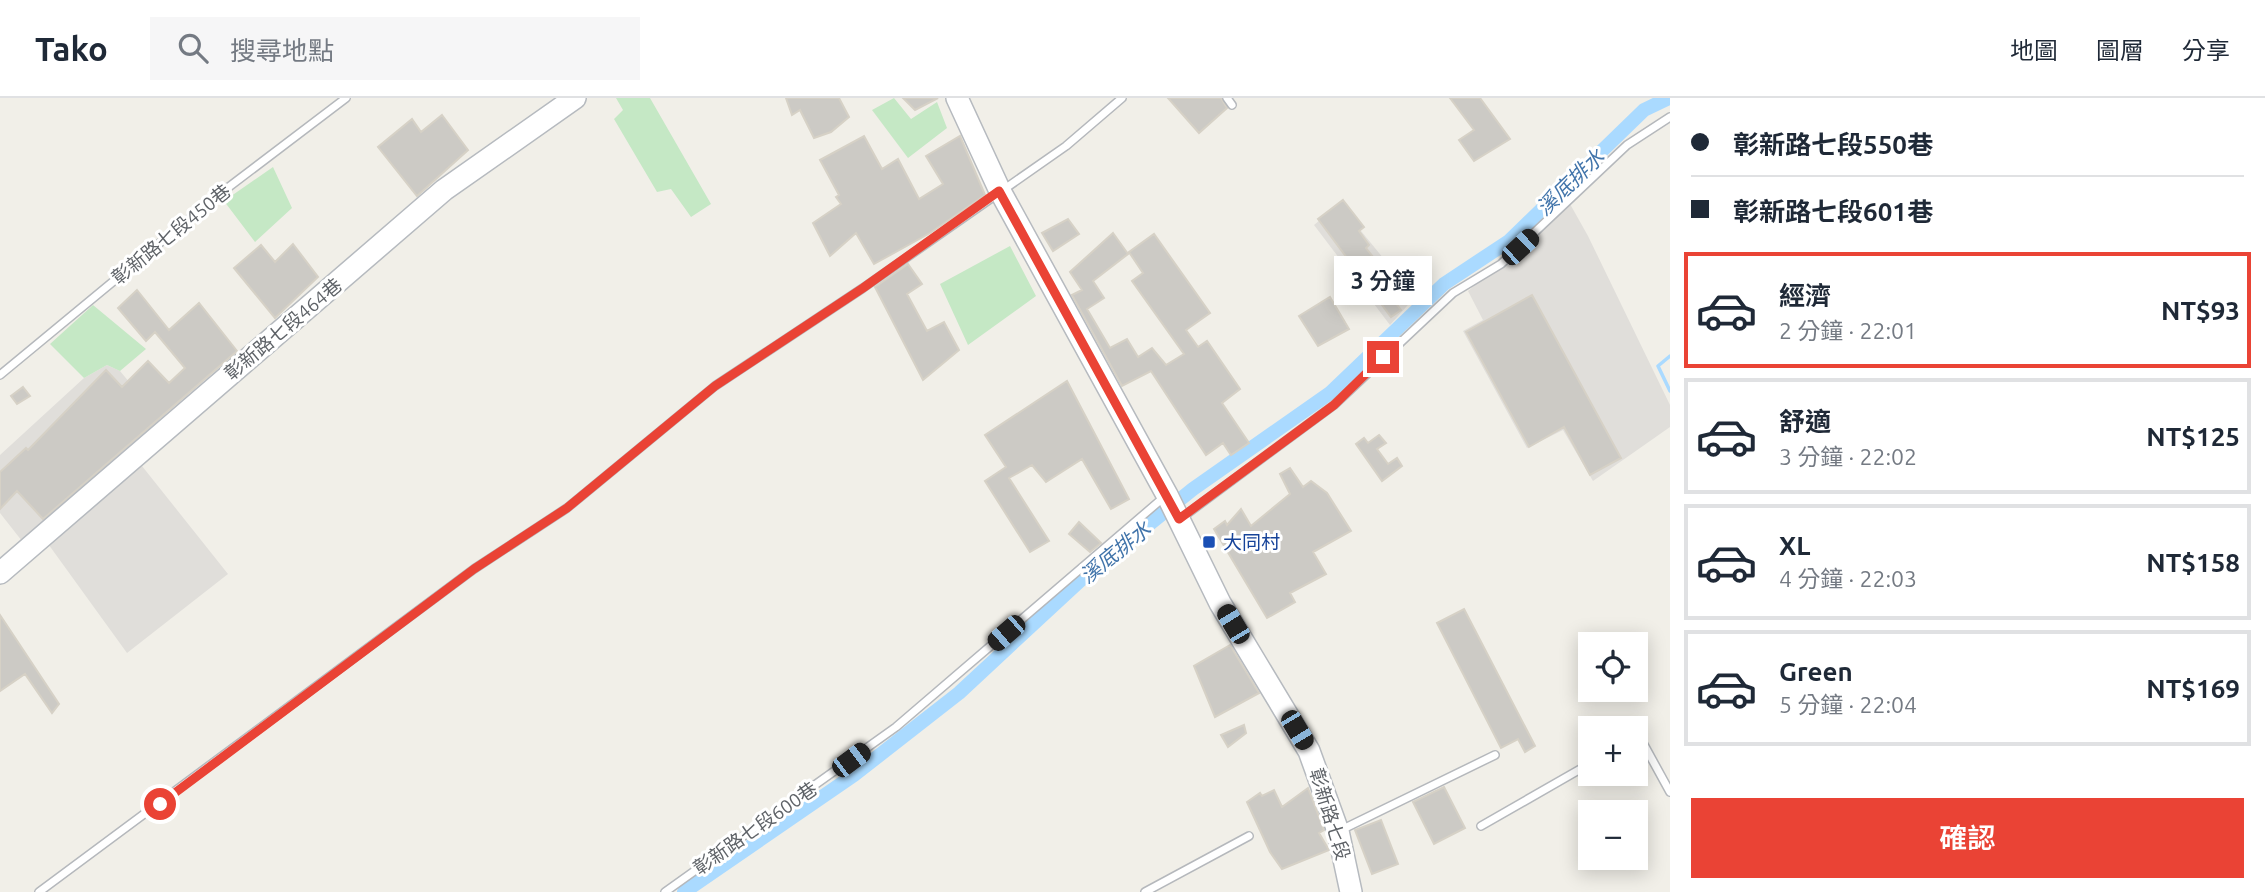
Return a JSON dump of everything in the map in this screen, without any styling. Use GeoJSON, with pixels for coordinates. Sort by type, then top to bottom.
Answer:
{"type":"FeatureCollection","features":[{"type":"Feature","properties":{"kind":"street","name":"彰新路七段464巷"},"geometry":{"type":"LineString","coordinates":[[0,573],[444,190],[575,98]]}},
{"type":"Feature","properties":{"kind":"street"},"geometry":{"type":"LineString","coordinates":[[957,98],[999,191],[1167,495]]}},
{"type":"Feature","properties":{"kind":"street","name":"彰新路七段"},"geometry":{"type":"LineString","coordinates":[[1167,495],[1220,603],[1309,751],[1338,831],[1351,892]]}},
{"type":"Feature","properties":{"kind":"lane","name":"彰新路七段450巷"},"geometry":{"type":"LineString","coordinates":[[0,375],[214,199],[346,98]]}},
{"type":"Feature","properties":{"kind":"lane"},"geometry":{"type":"LineString","coordinates":[[39,892],[474,569],[567,508],[715,386],[863,288],[1066,146],[1122,98]]}},
{"type":"Feature","properties":{"kind":"lane"},"geometry":{"type":"LineString","coordinates":[[1179,519],[1334,405],[1453,293],[1502,264],[1627,145],[1670,117]]}},
{"type":"Feature","properties":{"kind":"lane","name":"彰新路七段600巷"},"geometry":{"type":"LineString","coordinates":[[666,892],[895,727],[1167,495]]}},
{"type":"Feature","properties":{"kind":"lane"},"geometry":{"type":"LineString","coordinates":[[1648,752],[1670,792]]}},
{"type":"Feature","properties":{"kind":"lane"},"geometry":{"type":"LineString","coordinates":[[1338,831],[1494,755]]}},
{"type":"Feature","properties":{"kind":"lane"},"geometry":{"type":"LineString","coordinates":[[1481,827],[1578,771]]}},
{"type":"Feature","properties":{"kind":"lane"},"geometry":{"type":"LineString","coordinates":[[1145,892],[1249,835]]}},
{"type":"Feature","properties":{"kind":"shaded area"},"geometry":{"type":"Polygon","coordinates":[[[1339,204],[1415,297],[1390,325],[1314,225],[1339,204]]]}},
{"type":"Feature","properties":{"kind":"shaded area"},"geometry":{"type":"Polygon","coordinates":[[[1570,204],[1670,405],[1670,427],[1593,481],[1563,430],[1527,448],[1463,331],[1483,320],[1468,291],[1570,204]]]}},
{"type":"Feature","properties":{"kind":"shaded area"},"geometry":{"type":"Polygon","coordinates":[[[107,365],[120,371],[160,419],[138,445],[22,541],[0,513],[0,455],[84,378],[107,365]]]}},
{"type":"Feature","properties":{"kind":"shaded area"},"geometry":{"type":"Polygon","coordinates":[[[142,466],[228,574],[127,653],[46,541],[142,466]]]}},
{"type":"Feature","properties":{"kind":"green space"},"geometry":{"type":"Polygon","coordinates":[[[616,98],[650,98],[711,204],[691,217],[671,189],[657,192],[614,119],[623,110],[616,98]]]}},
{"type":"Feature","properties":{"kind":"green space"},"geometry":{"type":"Polygon","coordinates":[[[894,98],[911,119],[937,102],[947,128],[908,158],[872,110],[894,98]]]}},
{"type":"Feature","properties":{"kind":"green space"},"geometry":{"type":"Polygon","coordinates":[[[273,167],[292,208],[255,242],[224,201],[273,167]]]}},
{"type":"Feature","properties":{"kind":"green space"},"geometry":{"type":"Polygon","coordinates":[[[1010,246],[1036,296],[968,345],[940,284],[1010,246]]]}},
{"type":"Feature","properties":{"kind":"green space"},"geometry":{"type":"Polygon","coordinates":[[[93,305],[146,349],[120,371],[107,365],[84,378],[50,344],[93,305]]]}},
{"type":"Feature","properties":{"kind":"building"},"geometry":{"type":"Polygon","coordinates":[[[786,98],[839,98],[849,117],[831,132],[814,138],[800,110],[792,115],[786,98]]]}},
{"type":"Feature","properties":{"kind":"building"},"geometry":{"type":"Polygon","coordinates":[[[903,98],[938,98],[915,110],[903,98]]]}},
{"type":"Feature","properties":{"kind":"building"},"geometry":{"type":"Polygon","coordinates":[[[1168,98],[1221,98],[1227,108],[1199,133],[1168,98]]]}},
{"type":"Feature","properties":{"kind":"building"},"geometry":{"type":"Polygon","coordinates":[[[1450,98],[1480,98],[1510,139],[1474,161],[1459,140],[1474,130],[1450,98]]]}},
{"type":"Feature","properties":{"kind":"building"},"geometry":{"type":"Polygon","coordinates":[[[442,115],[468,150],[417,196],[378,147],[412,119],[421,132],[442,115]]]}},
{"type":"Feature","properties":{"kind":"building"},"geometry":{"type":"Polygon","coordinates":[[[864,136],[882,169],[898,159],[919,199],[943,184],[926,156],[960,136],[985,195],[930,233],[874,264],[856,233],[830,256],[813,223],[841,204],[820,160],[864,136]]]}},
{"type":"Feature","properties":{"kind":"building"},"geometry":{"type":"Polygon","coordinates":[[[1343,200],[1364,227],[1359,231],[1369,245],[1366,248],[1388,276],[1380,282],[1401,310],[1391,317],[1318,219],[1343,200]]]}},
{"type":"Feature","properties":{"kind":"building"},"geometry":{"type":"Polygon","coordinates":[[[1068,219],[1079,234],[1053,251],[1042,233],[1068,219]]]}},
{"type":"Feature","properties":{"kind":"building"},"geometry":{"type":"Polygon","coordinates":[[[1113,233],[1128,254],[1093,281],[1104,298],[1087,309],[1110,348],[1127,339],[1138,357],[1152,348],[1166,365],[1184,354],[1132,281],[1143,273],[1129,252],[1154,234],[1210,313],[1186,330],[1198,347],[1207,341],[1240,389],[1222,403],[1249,443],[1231,455],[1223,443],[1206,455],[1151,371],[1122,386],[1072,295],[1082,290],[1070,272],[1113,233]]]}},
{"type":"Feature","properties":{"kind":"building"},"geometry":{"type":"Polygon","coordinates":[[[293,244],[318,277],[275,318],[234,268],[261,245],[275,262],[293,244]]]}},
{"type":"Feature","properties":{"kind":"building"},"geometry":{"type":"Polygon","coordinates":[[[908,264],[922,284],[907,294],[927,331],[944,322],[959,350],[923,380],[875,287],[908,264]]]}},
{"type":"Feature","properties":{"kind":"building"},"geometry":{"type":"Polygon","coordinates":[[[137,290],[169,330],[199,303],[237,351],[43,519],[17,491],[0,509],[0,472],[26,448],[28,450],[106,370],[122,387],[148,361],[169,383],[185,368],[155,332],[146,341],[118,308],[137,290]]]}},
{"type":"Feature","properties":{"kind":"building"},"geometry":{"type":"Polygon","coordinates":[[[1532,295],[1621,458],[1590,475],[1564,427],[1529,447],[1466,332],[1532,295]]]}},
{"type":"Feature","properties":{"kind":"building"},"geometry":{"type":"Polygon","coordinates":[[[1330,297],[1349,329],[1318,346],[1299,316],[1330,297]]]}},
{"type":"Feature","properties":{"kind":"building"},"geometry":{"type":"Polygon","coordinates":[[[1067,381],[1129,499],[1111,509],[1082,459],[1046,482],[1032,465],[1009,478],[1049,541],[1030,552],[985,481],[1006,467],[985,435],[1067,381]]]}},
{"type":"Feature","properties":{"kind":"building"},"geometry":{"type":"Polygon","coordinates":[[[23,387],[30,396],[17,404],[11,396],[23,387]]]}},
{"type":"Feature","properties":{"kind":"building"},"geometry":{"type":"Polygon","coordinates":[[[1379,435],[1386,443],[1377,449],[1388,464],[1397,458],[1402,466],[1382,481],[1356,444],[1364,438],[1368,443],[1379,435]]]}},
{"type":"Feature","properties":{"kind":"building"},"geometry":{"type":"Polygon","coordinates":[[[1290,468],[1303,487],[1311,481],[1327,493],[1351,531],[1313,552],[1326,574],[1290,593],[1295,602],[1267,618],[1214,529],[1225,521],[1227,525],[1241,509],[1251,526],[1290,494],[1280,474],[1290,468]]]}},
{"type":"Feature","properties":{"kind":"building"},"geometry":{"type":"Polygon","coordinates":[[[1079,522],[1101,543],[1090,552],[1069,534],[1079,522]]]}},
{"type":"Feature","properties":{"kind":"building"},"geometry":{"type":"Polygon","coordinates":[[[1464,609],[1535,746],[1525,752],[1518,739],[1501,748],[1437,623],[1464,609]]]}},
{"type":"Feature","properties":{"kind":"building"},"geometry":{"type":"Polygon","coordinates":[[[0,615],[59,704],[52,713],[25,674],[0,691],[0,615]]]}},
{"type":"Feature","properties":{"kind":"building"},"geometry":{"type":"Polygon","coordinates":[[[1230,645],[1259,693],[1215,717],[1194,666],[1230,645]]]}},
{"type":"Feature","properties":{"kind":"building"},"geometry":{"type":"Polygon","coordinates":[[[1244,725],[1246,733],[1228,747],[1221,735],[1244,725]]]}},
{"type":"Feature","properties":{"kind":"building"},"geometry":{"type":"Polygon","coordinates":[[[1444,787],[1465,828],[1434,844],[1413,802],[1444,787]]]}},
{"type":"Feature","properties":{"kind":"building"},"geometry":{"type":"Polygon","coordinates":[[[1308,788],[1324,830],[1319,833],[1329,850],[1282,869],[1270,852],[1247,802],[1260,793],[1262,796],[1274,790],[1282,807],[1308,788]]]}},
{"type":"Feature","properties":{"kind":"building"},"geometry":{"type":"Polygon","coordinates":[[[1381,820],[1398,864],[1372,874],[1355,830],[1381,820]]]}},
{"type":"Feature","properties":{"kind":"waterway","name":"溪底排水"},"geometry":{"type":"LineString","coordinates":[[684,892],[854,775],[959,693],[1085,576],[1193,489],[1330,393],[1444,284],[1509,241],[1644,110],[1669,98]]}},
{"type":"Feature","properties":{"kind":"waterway"},"geometry":{"type":"LineString","coordinates":[[1670,356],[1658,366],[1670,391]]}},
{"type":"Feature","properties":{"kind":"place","name":"大同村"},"geometry":{"type":"Point","coordinates":[1209,542]}},
{"type":"Feature","properties":{"kind":"route"},"geometry":{"type":"LineString","coordinates":[[160,804],[474,569],[567,508],[715,386],[863,288],[999,191],[1179,519],[1282,446],[1334,405],[1383,357]]}}]}
